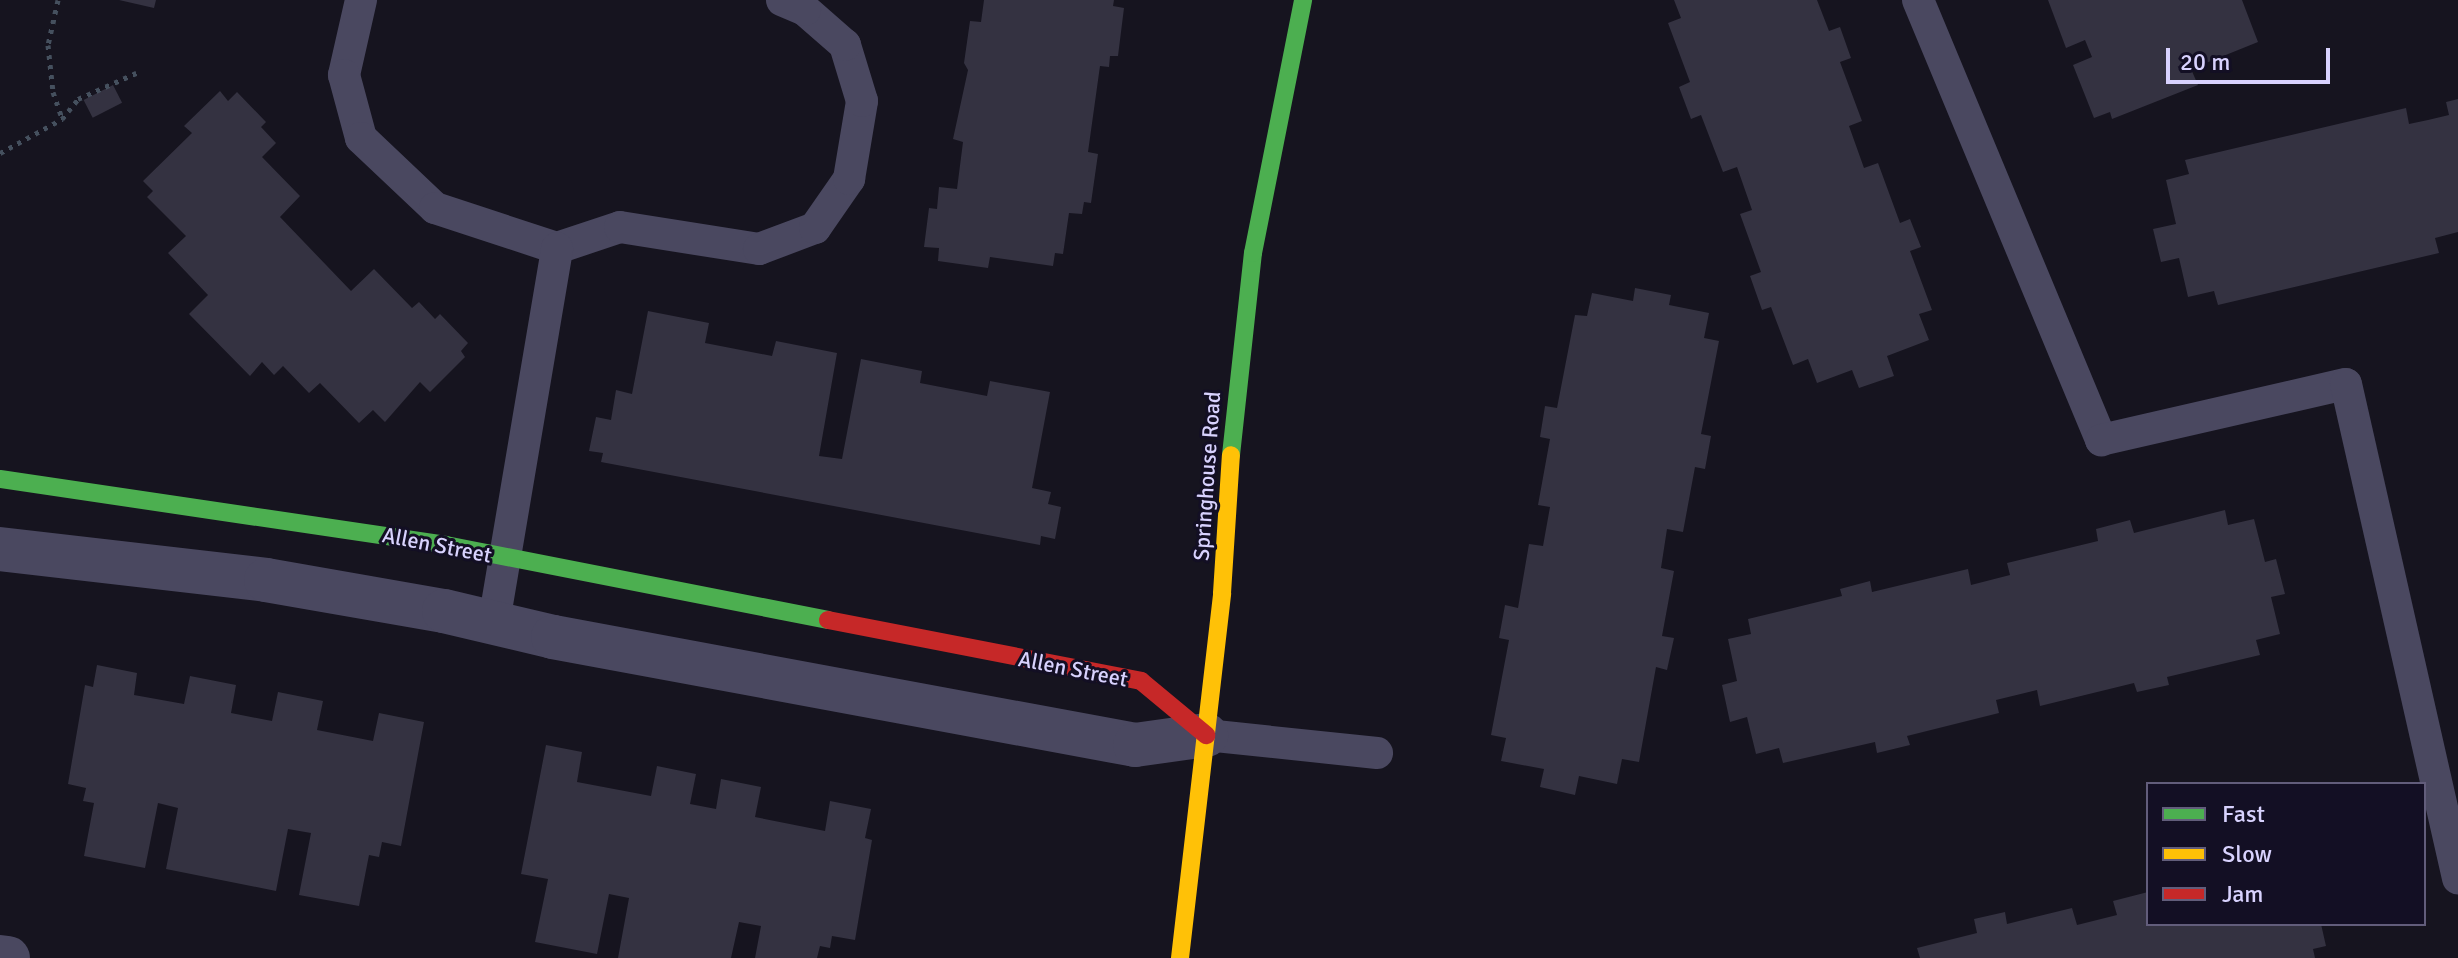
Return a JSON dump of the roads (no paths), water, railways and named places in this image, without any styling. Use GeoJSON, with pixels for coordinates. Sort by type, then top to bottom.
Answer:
{"type":"FeatureCollection","features":[{"type":"Feature","properties":{"kind":"street","name":"Springhouse Road"},"geometry":{"type":"LineString","coordinates":[[1180,958],[1222,593],[1233,423],[1253,253],[1303,0]]}},
{"type":"Feature","properties":{"kind":"street","name":"Allen Street"},"geometry":{"type":"LineString","coordinates":[[0,479],[299,520],[1141,681],[1206,735]]}},
{"type":"Feature","properties":{"kind":"street"},"geometry":{"type":"LineString","coordinates":[[0,549],[266,580],[1135,745],[1206,735]]}},
{"type":"Feature","properties":{"kind":"street"},"geometry":{"type":"LineString","coordinates":[[0,957],[8,958]]}},
{"type":"Feature","properties":{"kind":"lane"},"geometry":{"type":"LineString","coordinates":[[361,0],[344,75],[361,138],[435,208],[557,248],[620,227],[759,249],[815,228],[849,179],[862,101],[845,45],[805,10],[782,0]]}},
{"type":"Feature","properties":{"kind":"lane"},"geometry":{"type":"LineString","coordinates":[[1918,0],[2101,440],[2346,384],[2458,878]]}},
{"type":"Feature","properties":{"kind":"lane"},"geometry":{"type":"LineString","coordinates":[[494,622],[557,248]]}},
{"type":"Feature","properties":{"kind":"lane"},"geometry":{"type":"LineString","coordinates":[[1206,735],[1377,753]]}}]}
